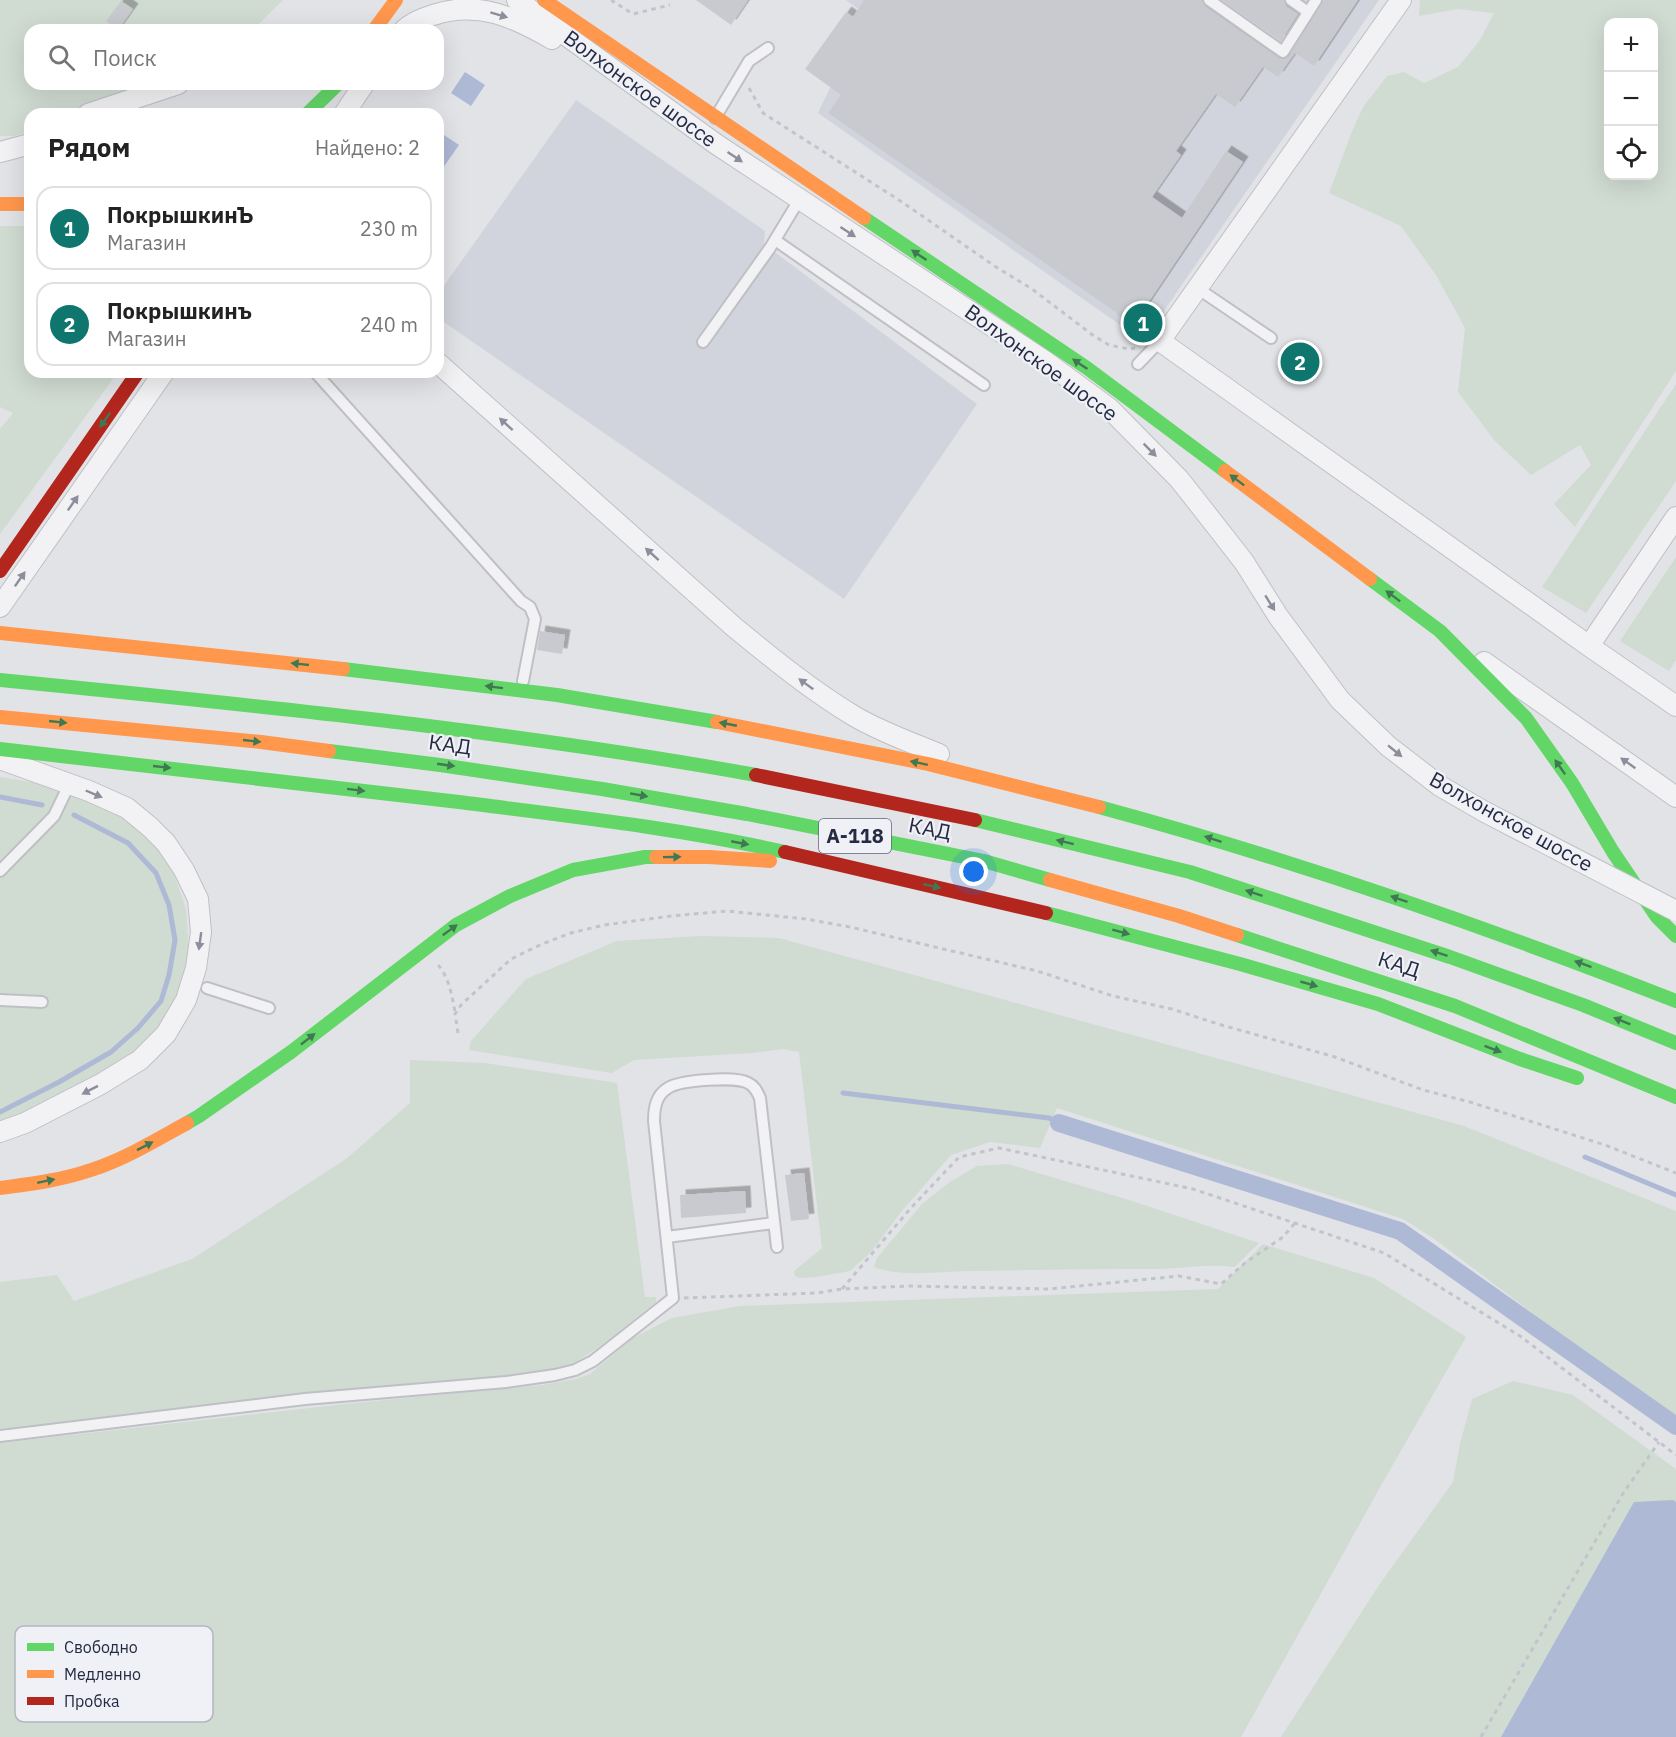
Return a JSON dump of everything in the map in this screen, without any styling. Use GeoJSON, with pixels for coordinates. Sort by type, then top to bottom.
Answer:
{"type":"FeatureCollection","features":[{"type":"Feature","properties":{"kind":"main road","name":"Волхонское шоссе"},"geometry":{"type":"LineString","coordinates":[[544,0],[1087,368],[1440,631]]}},
{"type":"Feature","properties":{"kind":"main road"},"geometry":{"type":"LineString","coordinates":[[378,24],[392,2]]}},
{"type":"Feature","properties":{"kind":"main road"},"geometry":{"type":"LineString","coordinates":[[313,108],[332,90]]}},
{"type":"Feature","properties":{"kind":"main road"},"geometry":{"type":"LineString","coordinates":[[321,108],[334,90]]}},
{"type":"Feature","properties":{"kind":"main road"},"geometry":{"type":"LineString","coordinates":[[0,204],[24,204]]}},
{"type":"Feature","properties":{"kind":"main road"},"geometry":{"type":"LineString","coordinates":[[0,571],[134,378]]}},
{"type":"Feature","properties":{"kind":"main road"},"geometry":{"type":"LineString","coordinates":[[1440,631],[1526,717],[1572,783],[1613,852],[1657,917],[1676,936]]}},
{"type":"Feature","properties":{"kind":"main road"},"geometry":{"type":"LineString","coordinates":[[0,633],[195,652],[526,690],[650,709],[930,765],[1017,785],[1200,835],[1488,929],[1676,1001]]}},
{"type":"Feature","properties":{"kind":"main road","name":"КАД"},"geometry":{"type":"LineString","coordinates":[[0,680],[257,705],[605,749],[755,775],[993,824],[1200,875],[1450,957],[1583,1005],[1676,1043]]}},
{"type":"Feature","properties":{"kind":"main road","name":"КАД"},"geometry":{"type":"LineString","coordinates":[[0,717],[261,742],[452,766],[747,814],[984,861],[1179,916],[1444,1002],[1676,1097]]}},
{"type":"Feature","properties":{"kind":"main road"},"geometry":{"type":"LineString","coordinates":[[0,749],[324,786],[679,831],[779,851],[1120,932],[1239,964],[1378,1004],[1520,1059],[1587,1081]]}},
{"type":"Feature","properties":{"kind":"main road"},"geometry":{"type":"LineString","coordinates":[[0,1188],[42,1182],[92,1170],[171,1132],[199,1116],[291,1052],[456,925],[510,896],[573,870],[645,857],[708,857],[875,872]]}},
{"type":"Feature","properties":{"kind":"street","name":"Волхонское шоссе"},"geometry":{"type":"LineString","coordinates":[[517,0],[634,87],[799,200],[1045,361],[1109,408],[1179,479],[1244,562],[1278,616],[1340,700],[1388,746],[1440,786],[1485,812],[1676,911]]}},
{"type":"Feature","properties":{"kind":"street"},"geometry":{"type":"LineString","coordinates":[[1401,0],[1160,341],[1676,706]]}},
{"type":"Feature","properties":{"kind":"street"},"geometry":{"type":"LineString","coordinates":[[413,24],[422,18],[438,13],[472,7],[504,15],[532,28],[634,87]]}},
{"type":"Feature","properties":{"kind":"street"},"geometry":{"type":"LineString","coordinates":[[105,108],[160,90]]}},
{"type":"Feature","properties":{"kind":"street"},"geometry":{"type":"LineString","coordinates":[[348,108],[360,90]]}},
{"type":"Feature","properties":{"kind":"street"},"geometry":{"type":"LineString","coordinates":[[0,152],[24,146]]}},
{"type":"Feature","properties":{"kind":"street"},"geometry":{"type":"LineString","coordinates":[[444,368],[726,621],[813,689],[855,716],[891,735],[1017,785]]}},
{"type":"Feature","properties":{"kind":"street"},"geometry":{"type":"LineString","coordinates":[[0,607],[160,378]]}},
{"type":"Feature","properties":{"kind":"street"},"geometry":{"type":"LineString","coordinates":[[1589,646],[1676,517]]}},
{"type":"Feature","properties":{"kind":"street","name":"Волхонское шоссе"},"geometry":{"type":"LineString","coordinates":[[1440,631],[1676,797]]}},
{"type":"Feature","properties":{"kind":"street"},"geometry":{"type":"LineString","coordinates":[[0,759],[89,791],[127,808],[150,827],[166,843],[184,870],[198,899],[201,932],[196,968],[186,1000],[166,1034],[140,1060],[101,1084],[25,1123],[0,1132]]}},
{"type":"Feature","properties":{"kind":"lane"},"geometry":{"type":"LineString","coordinates":[[1209,0],[1283,51],[1316,0]]}},
{"type":"Feature","properties":{"kind":"lane"},"geometry":{"type":"LineString","coordinates":[[1291,0],[1308,12]]}},
{"type":"Feature","properties":{"kind":"lane"},"geometry":{"type":"LineString","coordinates":[[715,118],[749,61],[768,48]]}},
{"type":"Feature","properties":{"kind":"lane"},"geometry":{"type":"LineString","coordinates":[[703,342],[775,240],[799,200]]}},
{"type":"Feature","properties":{"kind":"lane"},"geometry":{"type":"LineString","coordinates":[[775,240],[984,385]]}},
{"type":"Feature","properties":{"kind":"lane"},"geometry":{"type":"LineString","coordinates":[[1197,288],[1271,338]]}},
{"type":"Feature","properties":{"kind":"lane"},"geometry":{"type":"LineString","coordinates":[[1138,364],[1160,341]]}},
{"type":"Feature","properties":{"kind":"lane"},"geometry":{"type":"LineString","coordinates":[[320,378],[520,601],[530,607],[535,619],[523,681]]}},
{"type":"Feature","properties":{"kind":"lane"},"geometry":{"type":"LineString","coordinates":[[0,872],[54,816],[67,789]]}},
{"type":"Feature","properties":{"kind":"lane"},"geometry":{"type":"LineString","coordinates":[[207,988],[269,1008]]}},
{"type":"Feature","properties":{"kind":"lane"},"geometry":{"type":"LineString","coordinates":[[0,1000],[2,1002],[42,1002]]}},
{"type":"Feature","properties":{"kind":"lane"},"geometry":{"type":"LineString","coordinates":[[0,1436],[305,1399],[506,1382],[555,1375],[575,1370],[593,1361],[673,1298],[654,1107],[659,1096],[678,1083],[733,1080],[746,1081],[754,1087],[760,1098],[777,1247]]}},
{"type":"Feature","properties":{"kind":"lane"},"geometry":{"type":"LineString","coordinates":[[667,1237],[774,1223]]}},
{"type":"Feature","properties":{"kind":"path"},"geometry":{"type":"LineString","coordinates":[[611,0],[633,14],[670,5]]}},
{"type":"Feature","properties":{"kind":"path"},"geometry":{"type":"LineString","coordinates":[[753,96],[762,113],[902,202],[1032,289],[1094,336],[1108,345],[1129,349]]}},
{"type":"Feature","properties":{"kind":"path"},"geometry":{"type":"LineString","coordinates":[[455,1014],[461,1005],[511,959],[571,933],[604,925],[727,911],[806,919],[850,927],[1037,971],[1113,996],[1172,1009],[1335,1057],[1423,1090],[1470,1102],[1605,1145],[1676,1173]]}},
{"type":"Feature","properties":{"kind":"path"},"geometry":{"type":"LineString","coordinates":[[434,961],[442,970],[452,996],[458,1033]]}},
{"type":"Feature","properties":{"kind":"path"},"geometry":{"type":"LineString","coordinates":[[842,1289],[910,1209],[960,1157],[999,1148],[1192,1189],[1384,1253],[1520,1336],[1676,1455]]}},
{"type":"Feature","properties":{"kind":"path"},"geometry":{"type":"LineString","coordinates":[[673,1298],[817,1293],[842,1289],[910,1286],[1049,1289],[1179,1276],[1221,1284],[1245,1263],[1283,1237],[1295,1223]]}},
{"type":"Feature","properties":{"kind":"path"},"geometry":{"type":"LineString","coordinates":[[1481,1737],[1624,1492],[1659,1442]]}},
{"type":"Feature","properties":{"kind":"shaded area"},"geometry":{"type":"Polygon","coordinates":[[[0,0],[283,0],[259,24],[24,24],[24,90],[147,90],[95,108],[24,108],[24,133],[15,136],[0,136],[0,0]]]}},
{"type":"Feature","properties":{"kind":"shaded area"},"geometry":{"type":"Polygon","coordinates":[[[846,0],[1379,0],[1143,341],[818,113],[829,90],[879,24],[846,0]]]}},
{"type":"Feature","properties":{"kind":"shaded area"},"geometry":{"type":"Polygon","coordinates":[[[1420,0],[1676,0],[1676,371],[1575,527],[1554,504],[1591,465],[1580,445],[1531,475],[1495,441],[1458,392],[1465,328],[1436,275],[1401,226],[1329,193],[1363,107],[1387,76],[1404,72],[1424,83],[1458,67],[1480,40],[1494,13],[1458,9],[1419,16],[1420,0]]]}},
{"type":"Feature","properties":{"kind":"shaded area"},"geometry":{"type":"Polygon","coordinates":[[[576,100],[765,231],[764,244],[977,404],[844,599],[444,322],[444,286],[576,100]]]}},
{"type":"Feature","properties":{"kind":"shaded area"},"geometry":{"type":"Polygon","coordinates":[[[0,226],[24,226],[24,378],[114,378],[0,534],[0,429],[13,413],[0,407],[0,226]]]}},
{"type":"Feature","properties":{"kind":"shaded area"},"geometry":{"type":"Polygon","coordinates":[[[1676,384],[1676,481],[1586,613],[1542,587],[1676,384]]]}},
{"type":"Feature","properties":{"kind":"shaded area"},"geometry":{"type":"Polygon","coordinates":[[[1676,557],[1676,660],[1669,671],[1620,641],[1676,557]]]}},
{"type":"Feature","properties":{"kind":"shaded area"},"geometry":{"type":"Polygon","coordinates":[[[0,777],[67,789],[133,825],[156,847],[173,871],[186,909],[188,956],[181,991],[161,1030],[133,1057],[0,1128],[0,777]]]}},
{"type":"Feature","properties":{"kind":"shaded area"},"geometry":{"type":"Polygon","coordinates":[[[700,936],[779,938],[1464,1126],[1676,1211],[1676,1417],[1588,1355],[1433,1238],[1403,1219],[1057,1108],[1040,1148],[990,1142],[951,1155],[901,1212],[871,1252],[850,1271],[816,1277],[795,1276],[794,1271],[822,1248],[799,1052],[783,1049],[634,1060],[612,1073],[469,1050],[471,1041],[526,979],[617,941],[700,936]]]}},
{"type":"Feature","properties":{"kind":"shaded area"},"geometry":{"type":"Polygon","coordinates":[[[410,1060],[485,1063],[617,1083],[645,1297],[656,1297],[656,1302],[595,1350],[556,1370],[0,1430],[0,1282],[57,1275],[74,1301],[192,1259],[346,1159],[410,1103],[410,1060]]]}},
{"type":"Feature","properties":{"kind":"shaded area"},"geometry":{"type":"Polygon","coordinates":[[[1008,1164],[1129,1200],[1259,1243],[1235,1267],[919,1273],[894,1272],[874,1267],[877,1258],[922,1204],[950,1182],[977,1166],[1008,1164]]]}},
{"type":"Feature","properties":{"kind":"shaded area"},"geometry":{"type":"Polygon","coordinates":[[[1263,1244],[1374,1278],[1466,1337],[1241,1737],[0,1737],[0,1443],[354,1403],[542,1385],[576,1379],[590,1374],[633,1338],[672,1318],[740,1306],[1218,1289],[1263,1244]]]}},
{"type":"Feature","properties":{"kind":"shaded area"},"geometry":{"type":"Polygon","coordinates":[[[1513,1381],[1573,1395],[1676,1469],[1676,1599],[1593,1737],[1281,1737],[1379,1585],[1453,1482],[1472,1399],[1513,1381]]]}},
{"type":"Feature","properties":{"kind":"water"},"geometry":{"type":"Polygon","coordinates":[[[465,72],[485,85],[471,106],[451,93],[465,72]]]}},
{"type":"Feature","properties":{"kind":"water"},"geometry":{"type":"Polygon","coordinates":[[[444,135],[459,145],[444,166],[444,135]]]}},
{"type":"Feature","properties":{"kind":"water"},"geometry":{"type":"Polygon","coordinates":[[[1673,1500],[1676,1502],[1676,1737],[1501,1737],[1634,1502],[1673,1500]]]}},
{"type":"Feature","properties":{"kind":"building"},"geometry":{"type":"Polygon","coordinates":[[[696,0],[748,0],[731,25],[696,0]]]}},
{"type":"Feature","properties":{"kind":"building"},"geometry":{"type":"Polygon","coordinates":[[[864,0],[1202,0],[1205,6],[1283,59],[1289,56],[1323,0],[1358,0],[1314,66],[1295,53],[1278,77],[1263,67],[1235,107],[1216,94],[1176,151],[1181,155],[1152,197],[1182,218],[1226,151],[1243,162],[1144,309],[1158,318],[1148,335],[828,113],[841,95],[805,69],[846,12],[853,17],[864,0]]]}},
{"type":"Feature","properties":{"kind":"building"},"geometry":{"type":"Polygon","coordinates":[[[1222,0],[1284,0],[1286,6],[1298,14],[1281,41],[1222,0]]]}},
{"type":"Feature","properties":{"kind":"building"},"geometry":{"type":"Polygon","coordinates":[[[121,1],[133,9],[122,24],[110,24],[106,21],[121,1]]]}},
{"type":"Feature","properties":{"kind":"building"},"geometry":{"type":"Polygon","coordinates":[[[540,631],[565,635],[562,654],[537,650],[540,631]]]}},
{"type":"Feature","properties":{"kind":"building"},"geometry":{"type":"Polygon","coordinates":[[[804,1173],[809,1219],[791,1221],[785,1175],[804,1173]]]}},
{"type":"Feature","properties":{"kind":"building"},"geometry":{"type":"Polygon","coordinates":[[[745,1191],[746,1213],[681,1218],[680,1195],[745,1191]]]}},
{"type":"Feature","properties":{"kind":"waterway"},"geometry":{"type":"LineString","coordinates":[[0,797],[42,805]]}},
{"type":"Feature","properties":{"kind":"waterway"},"geometry":{"type":"LineString","coordinates":[[0,1112],[111,1052],[138,1028],[161,1001],[169,975],[175,940],[169,905],[156,873],[128,843],[74,815]]}},
{"type":"Feature","properties":{"kind":"waterway"},"geometry":{"type":"LineString","coordinates":[[843,1093],[1049,1118],[1059,1123]]}},
{"type":"Feature","properties":{"kind":"waterway"},"geometry":{"type":"LineString","coordinates":[[1059,1123],[1400,1231],[1676,1426]]}},
{"type":"Feature","properties":{"kind":"waterway"},"geometry":{"type":"LineString","coordinates":[[1585,1157],[1676,1195]]}},
{"type":"Feature","properties":{"kind":"traffic: fast"},"geometry":{"type":"LineString","coordinates":[[313,108],[332,90]]}},
{"type":"Feature","properties":{"kind":"traffic: fast"},"geometry":{"type":"LineString","coordinates":[[864,218],[1087,368],[1225,471]]}},
{"type":"Feature","properties":{"kind":"traffic: fast"},"geometry":{"type":"LineString","coordinates":[[1370,579],[1440,631],[1526,718],[1572,783],[1613,852],[1657,917],[1676,936]]}},
{"type":"Feature","properties":{"kind":"traffic: fast"},"geometry":{"type":"LineString","coordinates":[[343,669],[557,695],[717,722]]}},
{"type":"Feature","properties":{"kind":"traffic: fast"},"geometry":{"type":"LineString","coordinates":[[0,680],[379,720],[568,745],[756,775]]}},
{"type":"Feature","properties":{"kind":"traffic: fast"},"geometry":{"type":"LineString","coordinates":[[0,749],[582,818],[664,829],[785,852]]}},
{"type":"Feature","properties":{"kind":"traffic: fast"},"geometry":{"type":"LineString","coordinates":[[329,751],[602,789],[747,814],[984,861],[1050,880]]}},
{"type":"Feature","properties":{"kind":"traffic: fast"},"geometry":{"type":"LineString","coordinates":[[1099,807],[1245,849],[1390,896],[1676,1001]]}},
{"type":"Feature","properties":{"kind":"traffic: fast"},"geometry":{"type":"LineString","coordinates":[[975,820],[1190,872],[1450,957],[1583,1005],[1676,1043]]}},
{"type":"Feature","properties":{"kind":"traffic: fast"},"geometry":{"type":"LineString","coordinates":[[187,1123],[291,1052],[456,925],[510,896],[573,870],[656,857]]}},
{"type":"Feature","properties":{"kind":"traffic: fast"},"geometry":{"type":"LineString","coordinates":[[1046,913],[1240,964],[1378,1004],[1520,1059],[1577,1078]]}},
{"type":"Feature","properties":{"kind":"traffic: fast"},"geometry":{"type":"LineString","coordinates":[[1237,935],[1455,1006],[1676,1097]]}},
{"type":"Feature","properties":{"kind":"traffic: slow"},"geometry":{"type":"LineString","coordinates":[[378,24],[396,0]]}},
{"type":"Feature","properties":{"kind":"traffic: slow"},"geometry":{"type":"LineString","coordinates":[[544,0],[864,218]]}},
{"type":"Feature","properties":{"kind":"traffic: slow"},"geometry":{"type":"LineString","coordinates":[[0,204],[24,204]]}},
{"type":"Feature","properties":{"kind":"traffic: slow"},"geometry":{"type":"LineString","coordinates":[[1225,471],[1370,579]]}},
{"type":"Feature","properties":{"kind":"traffic: slow"},"geometry":{"type":"LineString","coordinates":[[0,633],[343,669]]}},
{"type":"Feature","properties":{"kind":"traffic: slow"},"geometry":{"type":"LineString","coordinates":[[0,717],[261,742],[329,751]]}},
{"type":"Feature","properties":{"kind":"traffic: slow"},"geometry":{"type":"LineString","coordinates":[[717,722],[928,764],[1099,807]]}},
{"type":"Feature","properties":{"kind":"traffic: slow"},"geometry":{"type":"LineString","coordinates":[[656,857],[709,857],[770,861]]}},
{"type":"Feature","properties":{"kind":"traffic: slow"},"geometry":{"type":"LineString","coordinates":[[1050,880],[1179,916],[1237,935]]}},
{"type":"Feature","properties":{"kind":"traffic: slow"},"geometry":{"type":"LineString","coordinates":[[0,1188],[58,1179],[104,1166],[187,1123]]}},
{"type":"Feature","properties":{"kind":"traffic: jam"},"geometry":{"type":"LineString","coordinates":[[0,571],[134,378]]}},
{"type":"Feature","properties":{"kind":"traffic: jam"},"geometry":{"type":"LineString","coordinates":[[756,775],[975,820]]}},
{"type":"Feature","properties":{"kind":"traffic: jam"},"geometry":{"type":"LineString","coordinates":[[785,852],[1046,913]]}},
{"type":"Feature","properties":{"kind":"place","name":"ПокрышкинЪ"},"geometry":{"type":"Point","coordinates":[1143,323]}},
{"type":"Feature","properties":{"kind":"place","name":"Покрышкинъ"},"geometry":{"type":"Point","coordinates":[1300,362]}}]}
